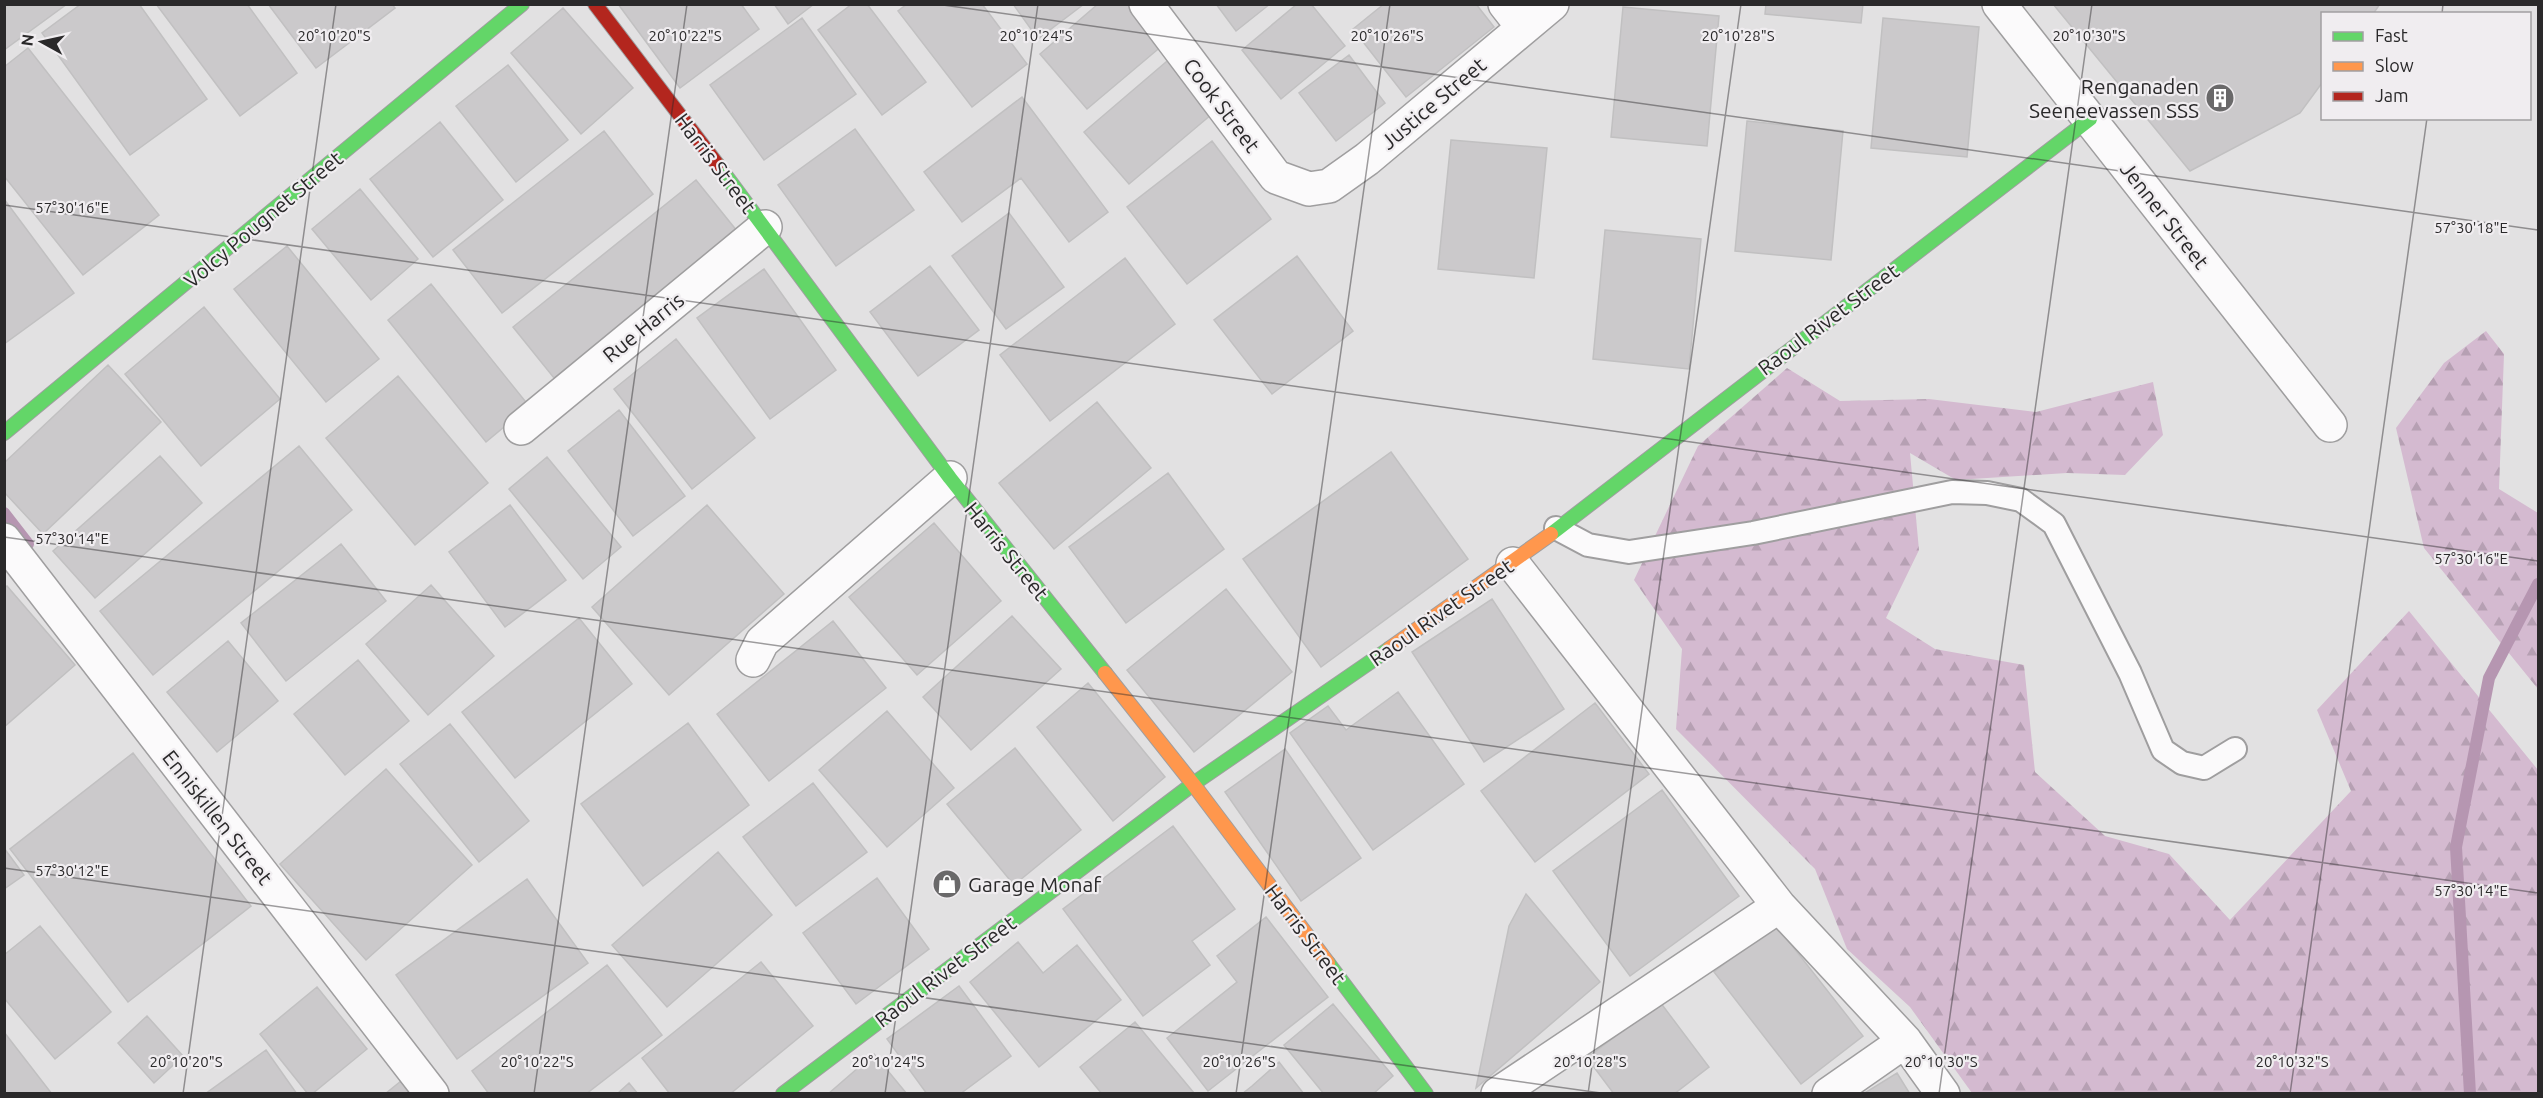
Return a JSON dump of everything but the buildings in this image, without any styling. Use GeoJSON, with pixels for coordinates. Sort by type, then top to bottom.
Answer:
{"type":"FeatureCollection","features":[{"type":"Feature","properties":{"kind":"street","name":"Volcy Pougnet Street"},"geometry":{"type":"LineString","coordinates":[[4,433],[522,4]]}},
{"type":"Feature","properties":{"kind":"street","name":"Harris Street"},"geometry":{"type":"LineString","coordinates":[[595,4],[765,227],[950,478],[1193,784],[1426,1094]]}},
{"type":"Feature","properties":{"kind":"street","name":"Cook Street"},"geometry":{"type":"LineString","coordinates":[[1146,4],[1276,177],[1309,189]]}},
{"type":"Feature","properties":{"kind":"street","name":"Justice Street"},"geometry":{"type":"LineString","coordinates":[[1309,189],[1329,186],[1367,159],[1514,16],[1552,4]]}},
{"type":"Feature","properties":{"kind":"street","name":"Jenner Street"},"geometry":{"type":"LineString","coordinates":[[1999,4],[2330,425]]}},
{"type":"Feature","properties":{"kind":"street","name":"Raoul Rivet Street"},"geometry":{"type":"LineString","coordinates":[[783,1094],[1193,784],[1513,564],[1556,528],[2090,119]]}},
{"type":"Feature","properties":{"kind":"street","name":"Rue Harris"},"geometry":{"type":"LineString","coordinates":[[521,428],[765,227]]}},
{"type":"Feature","properties":{"kind":"street"},"geometry":{"type":"LineString","coordinates":[[753,660],[762,642],[950,478]]}},
{"type":"Feature","properties":{"kind":"street","name":"Enniskillen Street"},"geometry":{"type":"LineString","coordinates":[[4,540],[432,1094]]}},
{"type":"Feature","properties":{"kind":"street"},"geometry":{"type":"LineString","coordinates":[[1513,564],[1779,906],[1905,1041],[1942,1094]]}},
{"type":"Feature","properties":{"kind":"street"},"geometry":{"type":"LineString","coordinates":[[1498,1094],[1779,906]]}},
{"type":"Feature","properties":{"kind":"street"},"geometry":{"type":"LineString","coordinates":[[1828,1094],[1905,1041]]}},
{"type":"Feature","properties":{"kind":"lane"},"geometry":{"type":"LineString","coordinates":[[1556,528],[1588,545],[1629,552],[1753,533],[1952,492],[1987,493],[2021,500],[2054,524],[2130,673],[2163,750],[2182,763],[2204,768],[2235,749]]}},
{"type":"Feature","properties":{"kind":"green space"},"geometry":{"type":"Polygon","coordinates":[[[2486,331],[2504,354],[2499,489],[2538,513],[2538,689],[2424,548],[2396,428],[2444,363],[2486,331]]]}},
{"type":"Feature","properties":{"kind":"green space"},"geometry":{"type":"Polygon","coordinates":[[[1787,368],[1840,401],[1929,399],[2036,412],[2153,382],[2163,435],[2125,475],[2067,473],[1956,480],[1910,453],[1919,550],[1886,618],[1935,649],[2024,665],[2035,772],[2105,836],[2169,854],[2230,920],[2351,791],[2317,710],[2409,611],[2538,770],[2538,1093],[1972,1093],[1910,1007],[1847,949],[1815,869],[1676,729],[1682,649],[1634,580],[1698,446],[1787,368]]]}},
{"type":"Feature","properties":{"kind":"waterway"},"geometry":{"type":"LineString","coordinates":[[4,513],[28,544]]}},
{"type":"Feature","properties":{"kind":"waterway"},"geometry":{"type":"LineString","coordinates":[[2470,1094],[2456,847],[2489,678],[2538,584]]}},
{"type":"Feature","properties":{"kind":"traffic: fast"},"geometry":{"type":"LineString","coordinates":[[4,433],[522,4]]}},
{"type":"Feature","properties":{"kind":"traffic: fast"},"geometry":{"type":"LineString","coordinates":[[1551,534],[2090,119]]}},
{"type":"Feature","properties":{"kind":"traffic: fast"},"geometry":{"type":"LineString","coordinates":[[717,164],[950,478],[1105,673]]}},
{"type":"Feature","properties":{"kind":"traffic: fast"},"geometry":{"type":"LineString","coordinates":[[783,1094],[1193,784],[1389,649]]}},
{"type":"Feature","properties":{"kind":"traffic: fast"},"geometry":{"type":"LineString","coordinates":[[1328,963],[1426,1094]]}},
{"type":"Feature","properties":{"kind":"traffic: slow"},"geometry":{"type":"LineString","coordinates":[[1389,649],[1551,534]]}},
{"type":"Feature","properties":{"kind":"traffic: slow"},"geometry":{"type":"LineString","coordinates":[[1105,673],[1193,784],[1328,963]]}},
{"type":"Feature","properties":{"kind":"traffic: jam"},"geometry":{"type":"LineString","coordinates":[[595,4],[717,164]]}},
{"type":"Feature","properties":{"kind":"place","name":"Renganaden Seeneevassen SSS"},"geometry":{"type":"Point","coordinates":[2220,98]}},
{"type":"Feature","properties":{"kind":"place","name":"Garage Monaf"},"geometry":{"type":"Point","coordinates":[947,884]}}]}
